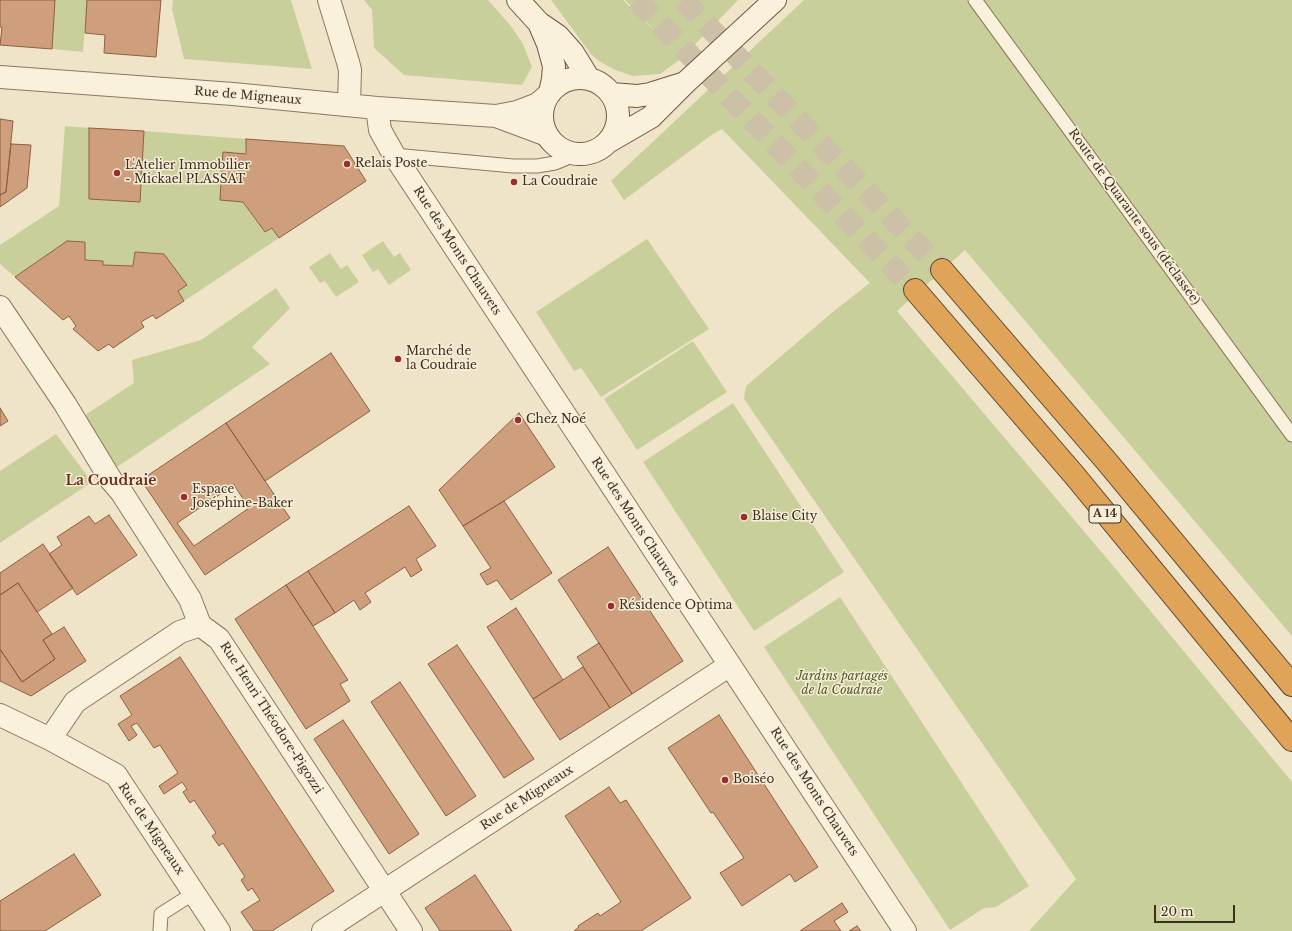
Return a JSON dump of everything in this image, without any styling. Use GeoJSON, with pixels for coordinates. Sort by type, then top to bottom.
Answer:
{"type":"FeatureCollection","features":[{"type":"Feature","properties":{"kind":"highway","name":"A 14"},"geometry":{"type":"LineString","coordinates":[[942,270],[1108,463],[1292,685]]}},
{"type":"Feature","properties":{"kind":"highway","name":"A 14"},"geometry":{"type":"LineString","coordinates":[[915,290],[1075,476],[1292,740]]}},
{"type":"Feature","properties":{"kind":"street"},"geometry":{"type":"LineString","coordinates":[[329,0],[350,70],[349,105]]}},
{"type":"Feature","properties":{"kind":"street"},"geometry":{"type":"LineString","coordinates":[[518,0],[539,23],[558,36],[573,53],[589,79],[602,85],[611,94],[617,106],[618,116],[616,127],[608,142]]}},
{"type":"Feature","properties":{"kind":"street"},"geometry":{"type":"LineString","coordinates":[[572,153],[583,154],[594,151],[651,117],[685,83],[775,0]]}},
{"type":"Feature","properties":{"kind":"street"},"geometry":{"type":"LineString","coordinates":[[539,23],[548,44],[554,66],[553,79],[543,106],[542,117],[547,135]]}},
{"type":"Feature","properties":{"kind":"street","name":"Rue de Migneaux"},"geometry":{"type":"LineString","coordinates":[[0,76],[233,94],[377,108],[496,116],[517,112],[538,104],[554,87],[566,80],[579,78],[589,79]]}},
{"type":"Feature","properties":{"kind":"street"},"geometry":{"type":"LineString","coordinates":[[611,94],[636,96],[650,94],[685,83]]}},
{"type":"Feature","properties":{"kind":"street","name":"Rue des Monts Chauvets"},"geometry":{"type":"LineString","coordinates":[[377,108],[380,130],[394,155],[905,931]]}},
{"type":"Feature","properties":{"kind":"street","name":"Rue de Migneaux"},"geometry":{"type":"LineString","coordinates":[[496,116],[547,135],[557,146],[572,153]]}},
{"type":"Feature","properties":{"kind":"street"},"geometry":{"type":"LineString","coordinates":[[0,307],[65,404],[111,480],[122,493],[190,599],[200,625],[180,632],[75,702],[50,739]]}},
{"type":"Feature","properties":{"kind":"street","name":"Rue Henri Théodore-Pigozzi"},"geometry":{"type":"LineString","coordinates":[[200,625],[219,639],[411,931]]}},
{"type":"Feature","properties":{"kind":"street","name":"Rue de Migneaux"},"geometry":{"type":"LineString","coordinates":[[323,931],[730,665]]}},
{"type":"Feature","properties":{"kind":"street","name":"Rue de Migneaux"},"geometry":{"type":"LineString","coordinates":[[0,715],[50,739],[116,775],[219,931]]}},
{"type":"Feature","properties":{"kind":"lane","name":"Route de Quarante sous (déclassée)"},"geometry":{"type":"LineString","coordinates":[[975,0],[1292,435]]}},
{"type":"Feature","properties":{"kind":"lane"},"geometry":{"type":"LineString","coordinates":[[394,155],[512,166],[537,166],[555,163],[565,159],[572,153]]}},
{"type":"Feature","properties":{"kind":"lane"},"geometry":{"type":"LineString","coordinates":[[160,931],[161,914],[194,893]]}},
{"type":"Feature","properties":{"kind":"green space"},"geometry":{"type":"Polygon","coordinates":[[[55,0],[87,0],[83,52],[52,49],[55,0]]]}},
{"type":"Feature","properties":{"kind":"green space"},"geometry":{"type":"Polygon","coordinates":[[[173,0],[291,0],[312,69],[184,59],[172,9],[173,0]]]}},
{"type":"Feature","properties":{"kind":"green space"},"geometry":{"type":"Polygon","coordinates":[[[364,0],[488,0],[511,26],[523,44],[532,67],[522,85],[404,75],[374,48],[372,10],[364,0]]]}},
{"type":"Feature","properties":{"kind":"green space"},"geometry":{"type":"Polygon","coordinates":[[[551,0],[623,0],[659,35],[625,0],[738,0],[682,58],[660,74],[633,76],[615,70],[599,61],[591,54],[551,0]]]}},
{"type":"Feature","properties":{"kind":"green space"},"geometry":{"type":"Polygon","coordinates":[[[804,0],[1292,0],[1292,636],[965,250],[897,311],[1110,562],[1292,782],[1292,931],[1029,931],[1076,879],[744,399],[746,386],[834,311],[870,283],[722,129],[710,136],[624,200],[611,181],[804,0]]]}},
{"type":"Feature","properties":{"kind":"green space"},"geometry":{"type":"Polygon","coordinates":[[[65,126],[89,128],[89,199],[140,202],[144,131],[246,139],[243,202],[265,232],[272,228],[279,238],[184,301],[178,291],[187,285],[164,254],[135,252],[133,266],[103,265],[102,261],[85,260],[85,242],[68,241],[15,277],[0,264],[0,245],[59,206],[65,126]]]}},
{"type":"Feature","properties":{"kind":"green space"},"geometry":{"type":"Polygon","coordinates":[[[647,239],[709,329],[601,397],[581,368],[574,371],[536,312],[647,239]]]}},
{"type":"Feature","properties":{"kind":"green space"},"geometry":{"type":"Polygon","coordinates":[[[383,241],[394,257],[400,253],[411,270],[389,285],[378,269],[373,272],[362,255],[383,241]]]}},
{"type":"Feature","properties":{"kind":"green space"},"geometry":{"type":"Polygon","coordinates":[[[330,253],[341,269],[347,265],[359,282],[336,297],[325,281],[320,283],[309,267],[330,253]]]}},
{"type":"Feature","properties":{"kind":"green space"},"geometry":{"type":"Polygon","coordinates":[[[276,288],[290,308],[252,347],[270,364],[117,467],[82,417],[134,383],[132,360],[201,340],[276,288]]]}},
{"type":"Feature","properties":{"kind":"green space"},"geometry":{"type":"Polygon","coordinates":[[[693,341],[727,392],[637,450],[604,399],[693,341]]]}},
{"type":"Feature","properties":{"kind":"green space","name":"Blaise City"},"geometry":{"type":"Polygon","coordinates":[[[733,403],[844,572],[754,631],[643,462],[733,403]]]}},
{"type":"Feature","properties":{"kind":"green space"},"geometry":{"type":"Polygon","coordinates":[[[56,434],[92,482],[0,543],[0,471],[56,434]]]}},
{"type":"Feature","properties":{"kind":"green space","name":"Jardins partagés de la Coudraie"},"geometry":{"type":"Polygon","coordinates":[[[840,597],[1029,886],[996,907],[984,908],[950,930],[764,647],[840,597]]]}},
{"type":"Feature","properties":{"kind":"building"},"geometry":{"type":"Polygon","coordinates":[[[0,0],[55,0],[52,49],[0,45],[2,27],[0,27],[0,0]]]}},
{"type":"Feature","properties":{"kind":"building"},"geometry":{"type":"Polygon","coordinates":[[[87,0],[161,0],[156,57],[104,53],[105,35],[85,33],[87,0]]]}},
{"type":"Feature","properties":{"kind":"building"},"geometry":{"type":"Polygon","coordinates":[[[0,119],[13,121],[6,192],[0,195],[0,119]]]}},
{"type":"Feature","properties":{"kind":"building"},"geometry":{"type":"Polygon","coordinates":[[[89,128],[144,131],[140,202],[89,199],[89,128]]]}},
{"type":"Feature","properties":{"kind":"building"},"geometry":{"type":"Polygon","coordinates":[[[246,139],[344,146],[366,181],[279,238],[272,228],[265,232],[243,202],[220,200],[223,152],[246,154],[246,139]]]}},
{"type":"Feature","properties":{"kind":"building"},"geometry":{"type":"Polygon","coordinates":[[[11,144],[31,145],[27,188],[0,207],[0,195],[6,192],[11,144]]]}},
{"type":"Feature","properties":{"kind":"building"},"geometry":{"type":"Polygon","coordinates":[[[67,241],[85,242],[85,260],[103,261],[103,265],[133,266],[135,252],[164,254],[187,285],[178,291],[184,301],[156,319],[153,315],[141,322],[144,327],[113,348],[109,344],[98,351],[73,329],[76,326],[69,316],[63,320],[15,277],[67,241]]]}},
{"type":"Feature","properties":{"kind":"building","name":"Espace Joséphine-Baker"},"geometry":{"type":"Polygon","coordinates":[[[331,353],[370,411],[265,481],[226,423],[331,353]]]}},
{"type":"Feature","properties":{"kind":"building"},"geometry":{"type":"Polygon","coordinates":[[[0,408],[8,421],[0,426],[0,408]]]}},
{"type":"Feature","properties":{"kind":"building"},"geometry":{"type":"Polygon","coordinates":[[[519,413],[555,467],[463,526],[439,490],[519,413]]]}},
{"type":"Feature","properties":{"kind":"building","name":"Espace Joséphine-Baker"},"geometry":{"type":"Polygon","coordinates":[[[226,423],[290,518],[205,575],[141,480],[226,423]],[[234,485],[177,523],[194,546],[249,508],[234,485]]]}},
{"type":"Feature","properties":{"kind":"building"},"geometry":{"type":"Polygon","coordinates":[[[504,501],[552,573],[511,600],[497,580],[487,585],[480,574],[491,568],[463,526],[504,501]]]}},
{"type":"Feature","properties":{"kind":"building"},"geometry":{"type":"Polygon","coordinates":[[[409,506],[436,546],[416,559],[422,570],[411,577],[405,567],[365,593],[371,602],[360,610],[354,600],[335,613],[308,571],[409,506]]]}},
{"type":"Feature","properties":{"kind":"building"},"geometry":{"type":"Polygon","coordinates":[[[109,515],[137,555],[77,595],[49,554],[62,545],[57,537],[89,516],[95,524],[109,515]]]}},
{"type":"Feature","properties":{"kind":"building"},"geometry":{"type":"Polygon","coordinates":[[[43,544],[73,588],[37,612],[18,583],[0,595],[0,573],[43,544]]]}},
{"type":"Feature","properties":{"kind":"building","name":"Résidence Optima"},"geometry":{"type":"Polygon","coordinates":[[[608,547],[683,661],[632,694],[558,580],[608,547]]]}},
{"type":"Feature","properties":{"kind":"building"},"geometry":{"type":"Polygon","coordinates":[[[308,571],[335,613],[313,626],[286,585],[308,571]]]}},
{"type":"Feature","properties":{"kind":"building"},"geometry":{"type":"Polygon","coordinates":[[[18,583],[52,634],[43,640],[55,659],[22,682],[0,649],[0,595],[18,583]]]}},
{"type":"Feature","properties":{"kind":"building"},"geometry":{"type":"Polygon","coordinates":[[[286,585],[348,680],[340,684],[350,701],[306,729],[235,619],[286,585]]]}},
{"type":"Feature","properties":{"kind":"building"},"geometry":{"type":"Polygon","coordinates":[[[516,608],[563,680],[533,699],[487,627],[516,608]]]}},
{"type":"Feature","properties":{"kind":"building"},"geometry":{"type":"Polygon","coordinates":[[[64,627],[86,661],[31,696],[0,681],[0,649],[22,682],[55,659],[43,640],[64,627]]]}},
{"type":"Feature","properties":{"kind":"building"},"geometry":{"type":"Polygon","coordinates":[[[599,643],[632,694],[610,708],[577,657],[599,643]]]}},
{"type":"Feature","properties":{"kind":"building"},"geometry":{"type":"Polygon","coordinates":[[[457,645],[534,759],[504,778],[428,664],[457,645]]]}},
{"type":"Feature","properties":{"kind":"building"},"geometry":{"type":"Polygon","coordinates":[[[180,657],[334,891],[272,931],[254,931],[241,912],[260,900],[252,888],[248,891],[241,880],[245,877],[223,843],[219,846],[212,836],[216,833],[194,800],[190,803],[183,792],[187,789],[182,782],[164,794],[159,786],[178,773],[160,745],[154,748],[137,723],[131,726],[137,735],[129,741],[118,724],[132,715],[120,696],[180,657]]]}},
{"type":"Feature","properties":{"kind":"building"},"geometry":{"type":"Polygon","coordinates":[[[583,667],[610,708],[560,740],[533,699],[583,667]]]}},
{"type":"Feature","properties":{"kind":"building"},"geometry":{"type":"Polygon","coordinates":[[[400,682],[476,796],[446,816],[371,702],[400,682]]]}},
{"type":"Feature","properties":{"kind":"building","name":"Boiséo"},"geometry":{"type":"Polygon","coordinates":[[[719,715],[818,867],[795,882],[790,874],[742,906],[720,873],[744,858],[713,812],[711,813],[668,748],[719,715]]]}},
{"type":"Feature","properties":{"kind":"building"},"geometry":{"type":"Polygon","coordinates":[[[343,720],[419,834],[389,854],[314,739],[343,720]]]}},
{"type":"Feature","properties":{"kind":"building"},"geometry":{"type":"Polygon","coordinates":[[[609,787],[620,803],[626,800],[691,898],[641,931],[574,931],[579,927],[578,926],[598,913],[600,916],[621,902],[565,816],[609,787]]]}},
{"type":"Feature","properties":{"kind":"building"},"geometry":{"type":"Polygon","coordinates":[[[74,854],[101,895],[45,931],[0,931],[0,901],[74,854]]]}},
{"type":"Feature","properties":{"kind":"building"},"geometry":{"type":"Polygon","coordinates":[[[475,875],[512,931],[440,931],[425,908],[475,875]]]}},
{"type":"Feature","properties":{"kind":"building"},"geometry":{"type":"Polygon","coordinates":[[[842,903],[848,912],[834,921],[841,931],[800,931],[842,903]]]}},
{"type":"Feature","properties":{"kind":"building"},"geometry":{"type":"Polygon","coordinates":[[[857,926],[861,931],[849,931],[857,926]]]}},
{"type":"Feature","properties":{"kind":"tunnel"},"geometry":{"type":"LineString","coordinates":[[637,0],[915,290]]}},
{"type":"Feature","properties":{"kind":"tunnel"},"geometry":{"type":"LineString","coordinates":[[683,0],[942,270]]}},
{"type":"Feature","properties":{"kind":"place","name":"Relais Poste"},"geometry":{"type":"Point","coordinates":[347,164]}},
{"type":"Feature","properties":{"kind":"place","name":"L'Atelier Immobilier - Mickael PLASSAT"},"geometry":{"type":"Point","coordinates":[117,173]}},
{"type":"Feature","properties":{"kind":"place","name":"La Coudraie"},"geometry":{"type":"Point","coordinates":[514,182]}},
{"type":"Feature","properties":{"kind":"place","name":"Marché de la Coudraie"},"geometry":{"type":"Point","coordinates":[398,359]}},
{"type":"Feature","properties":{"kind":"place","name":"Chez Noé"},"geometry":{"type":"Point","coordinates":[518,420]}},
{"type":"Feature","properties":{"kind":"place","name":"Espace Joséphine-Baker"},"geometry":{"type":"Point","coordinates":[184,497]}},
{"type":"Feature","properties":{"kind":"place","name":"Blaise City"},"geometry":{"type":"Point","coordinates":[744,517]}},
{"type":"Feature","properties":{"kind":"place","name":"Résidence Optima"},"geometry":{"type":"Point","coordinates":[611,606]}},
{"type":"Feature","properties":{"kind":"place","name":"Boiséo"},"geometry":{"type":"Point","coordinates":[725,780]}},
{"type":"Feature","properties":{"kind":"district","name":"La Coudraie"},"geometry":{"type":"Point","coordinates":[111,481]}}]}
